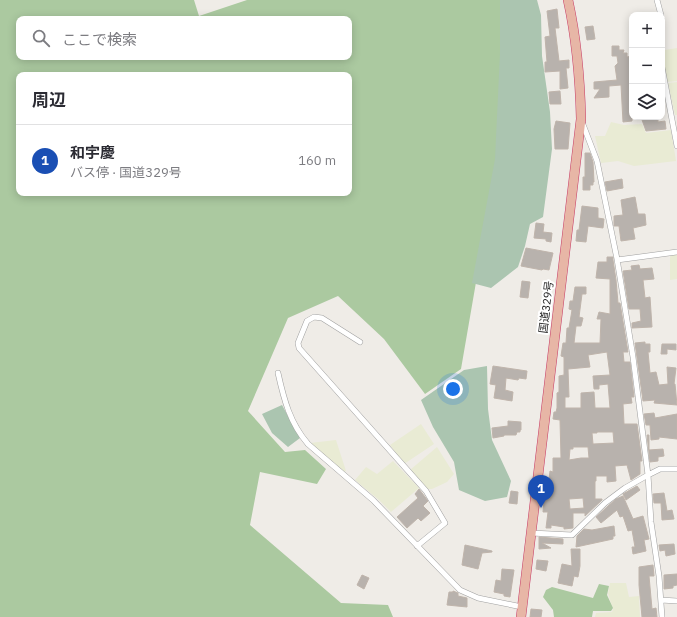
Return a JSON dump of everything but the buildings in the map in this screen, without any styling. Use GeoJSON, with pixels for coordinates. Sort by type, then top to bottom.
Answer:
{"type":"FeatureCollection","features":[{"type":"Feature","properties":{"kind":"highway","name":"国道329号"},"geometry":{"type":"LineString","coordinates":[[522,612],[581,119],[578,51],[568,0]]}},
{"type":"Feature","properties":{"kind":"street"},"geometry":{"type":"LineString","coordinates":[[657,0],[660,12]]}},
{"type":"Feature","properties":{"kind":"street"},"geometry":{"type":"LineString","coordinates":[[664,84],[675,121],[677,146]]}},
{"type":"Feature","properties":{"kind":"street"},"geometry":{"type":"LineString","coordinates":[[581,119],[597,162],[617,258],[633,357],[648,475],[651,522],[662,617]]}},
{"type":"Feature","properties":{"kind":"street"},"geometry":{"type":"LineString","coordinates":[[617,258],[677,252]]}},
{"type":"Feature","properties":{"kind":"street"},"geometry":{"type":"LineString","coordinates":[[360,342],[322,318],[314,317],[307,321],[298,343],[299,348],[333,388],[426,491],[445,523],[417,546]]}},
{"type":"Feature","properties":{"kind":"street"},"geometry":{"type":"LineString","coordinates":[[278,374],[285,405],[301,436],[308,444],[373,500],[460,590],[478,598],[522,612]]}},
{"type":"Feature","properties":{"kind":"street"},"geometry":{"type":"LineString","coordinates":[[531,533],[572,536],[605,503],[625,488],[660,469],[677,469]]}},
{"type":"Feature","properties":{"kind":"street"},"geometry":{"type":"LineString","coordinates":[[661,600],[677,601]]}},
{"type":"Feature","properties":{"kind":"green space"},"geometry":{"type":"Polygon","coordinates":[[[0,0],[194,0],[199,16],[247,0],[502,0],[498,155],[461,369],[425,394],[384,339],[338,296],[288,318],[248,411],[285,452],[305,450],[326,469],[317,484],[260,472],[250,525],[341,603],[388,605],[393,617],[0,617],[0,0]]]}},
{"type":"Feature","properties":{"kind":"green space"},"geometry":{"type":"Polygon","coordinates":[[[500,0],[537,0],[541,15],[542,56],[550,112],[552,149],[543,217],[530,224],[518,267],[491,288],[472,283],[495,159],[500,53],[500,0]]]}},
{"type":"Feature","properties":{"kind":"green space"},"geometry":{"type":"Polygon","coordinates":[[[677,48],[677,81],[667,82],[665,70],[665,50],[677,48]]]}},
{"type":"Feature","properties":{"kind":"green space"},"geometry":{"type":"Polygon","coordinates":[[[677,82],[677,115],[675,115],[668,83],[677,82]]]}},
{"type":"Feature","properties":{"kind":"green space"},"geometry":{"type":"Polygon","coordinates":[[[611,122],[624,125],[642,124],[646,133],[671,130],[676,161],[634,166],[618,161],[601,163],[595,136],[605,136],[611,122]]]}},
{"type":"Feature","properties":{"kind":"green space"},"geometry":{"type":"Polygon","coordinates":[[[677,254],[677,279],[670,280],[670,255],[677,254]]]}},
{"type":"Feature","properties":{"kind":"green space"},"geometry":{"type":"Polygon","coordinates":[[[487,366],[488,409],[492,440],[511,481],[507,497],[485,501],[459,490],[454,462],[433,427],[421,400],[464,370],[487,366]]]}},
{"type":"Feature","properties":{"kind":"green space"},"geometry":{"type":"Polygon","coordinates":[[[282,405],[300,438],[288,447],[272,433],[262,414],[282,405]]]}},
{"type":"Feature","properties":{"kind":"green space"},"geometry":{"type":"Polygon","coordinates":[[[421,424],[434,444],[404,464],[390,445],[421,424]]]}},
{"type":"Feature","properties":{"kind":"green space"},"geometry":{"type":"Polygon","coordinates":[[[336,440],[346,471],[344,472],[310,443],[336,440]]]}},
{"type":"Feature","properties":{"kind":"green space"},"geometry":{"type":"Polygon","coordinates":[[[437,447],[454,474],[447,482],[432,489],[427,489],[410,470],[437,447]]]}},
{"type":"Feature","properties":{"kind":"green space"},"geometry":{"type":"Polygon","coordinates":[[[393,461],[419,488],[391,512],[355,480],[366,467],[377,474],[393,461]]]}},
{"type":"Feature","properties":{"kind":"green space"},"geometry":{"type":"Polygon","coordinates":[[[610,583],[626,583],[629,597],[639,596],[640,617],[595,617],[596,613],[612,612],[613,609],[608,594],[610,583]]]}},
{"type":"Feature","properties":{"kind":"green space"},"geometry":{"type":"Polygon","coordinates":[[[599,584],[609,586],[607,595],[613,608],[611,611],[593,611],[592,617],[554,617],[553,610],[543,597],[546,590],[552,587],[593,598],[599,584]]]}},
{"type":"Feature","properties":{"kind":"place","name":"和宇慶"},"geometry":{"type":"Point","coordinates":[541,508]}}]}
